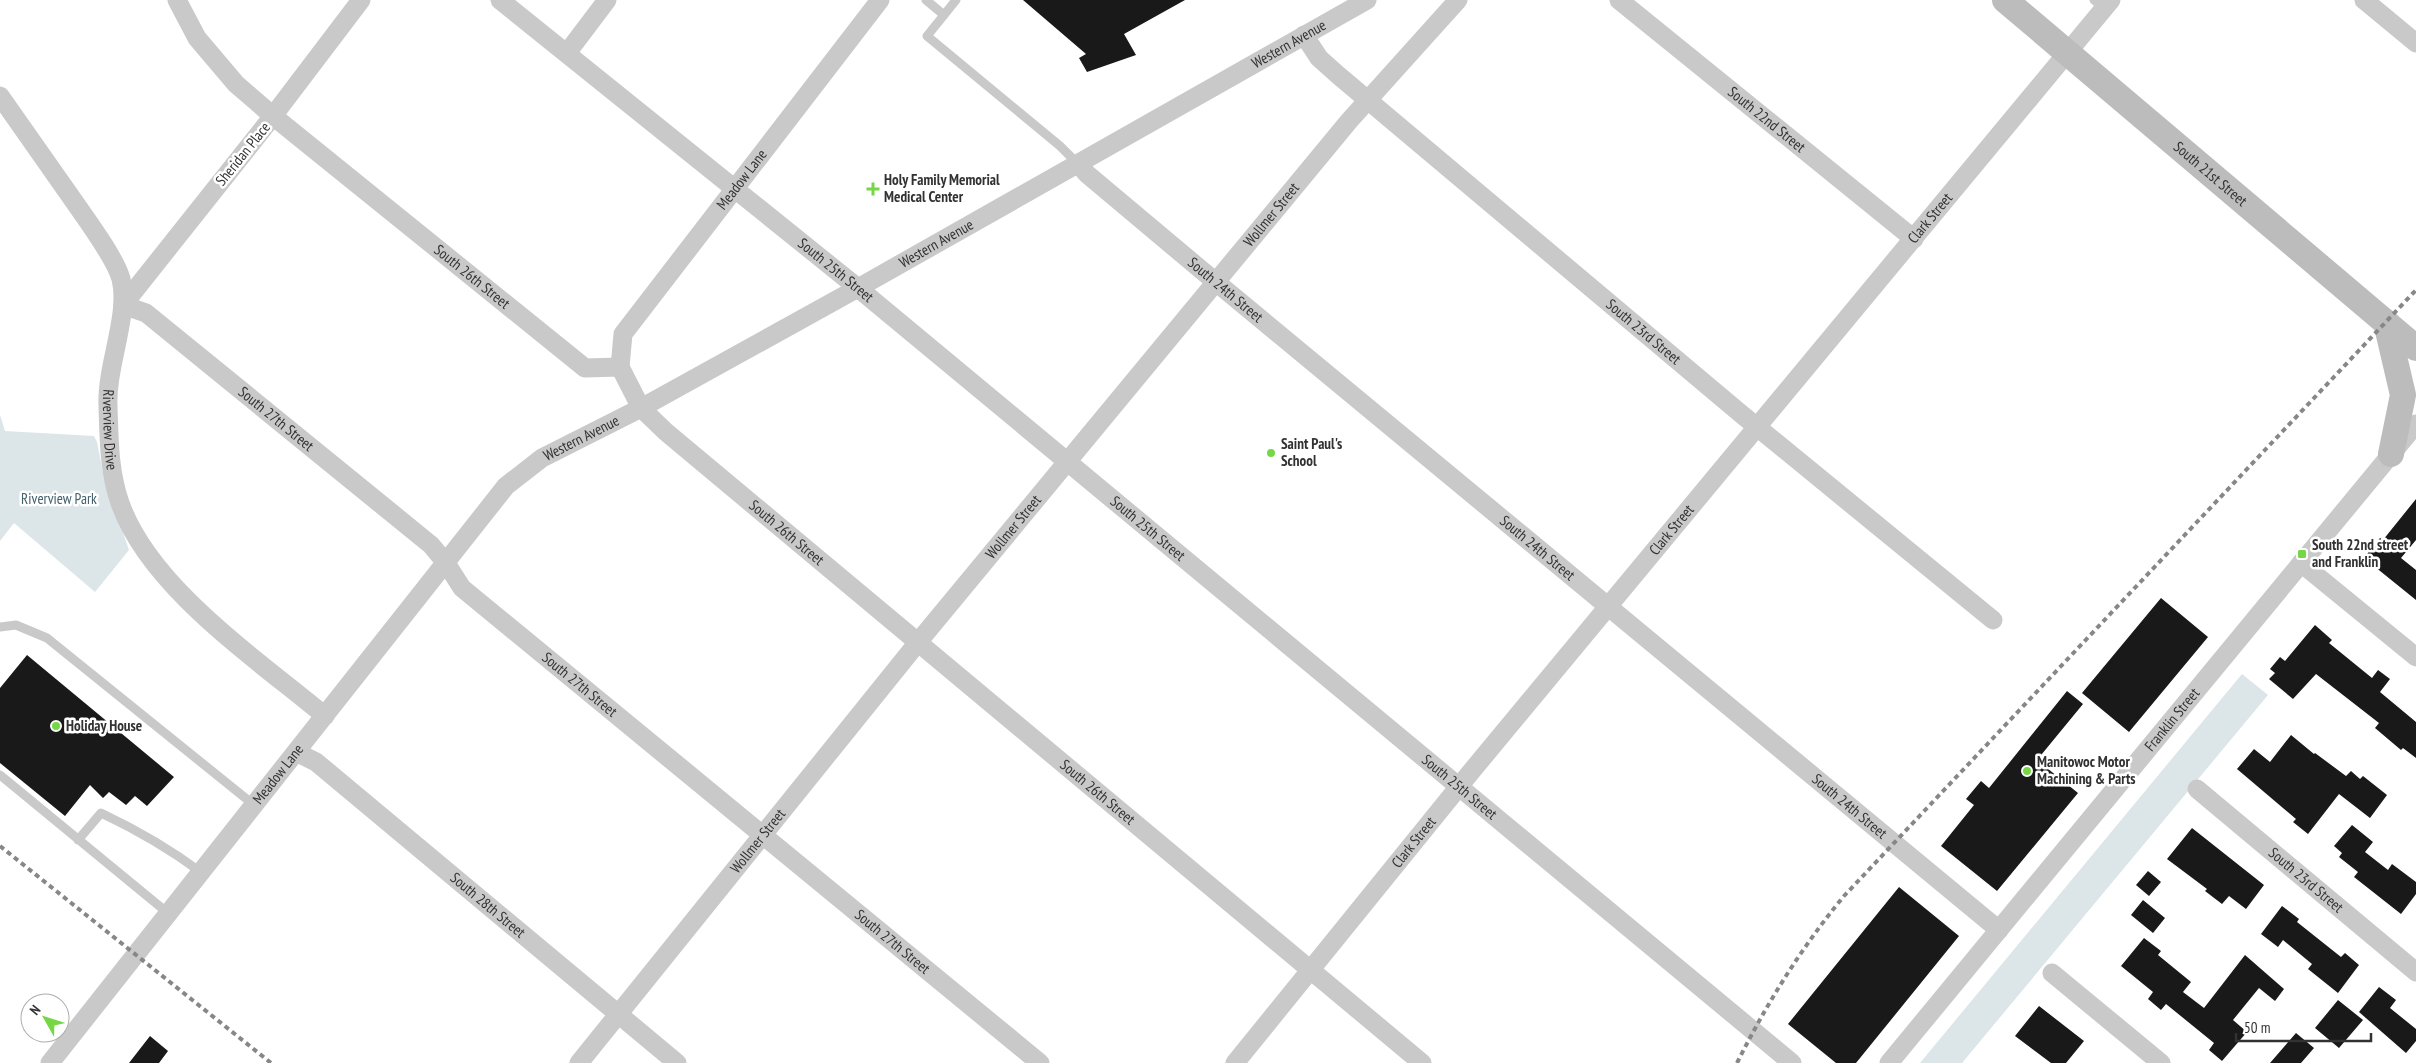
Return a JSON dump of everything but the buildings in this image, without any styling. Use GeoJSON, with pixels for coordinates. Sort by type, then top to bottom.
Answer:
{"type":"FeatureCollection","features":[{"type":"Feature","properties":{"kind":"main road","name":"South 21st Street"},"geometry":{"type":"LineString","coordinates":[[2004,0],[2416,348]]}},
{"type":"Feature","properties":{"kind":"main road"},"geometry":{"type":"LineString","coordinates":[[2386,322],[2403,395],[2391,454]]}},
{"type":"Feature","properties":{"kind":"street","name":"South 26th Street"},"geometry":{"type":"LineString","coordinates":[[176,0],[197,38],[236,84],[273,116],[585,368],[620,366],[641,408],[666,432],[919,641],[1310,971],[1422,1063]]}},
{"type":"Feature","properties":{"kind":"street","name":"Sheridan Place"},"geometry":{"type":"LineString","coordinates":[[123,305],[273,116],[361,0]]}},
{"type":"Feature","properties":{"kind":"street","name":"South 25th Street"},"geometry":{"type":"LineString","coordinates":[[500,0],[858,288],[1458,788],[1792,1063]]}},
{"type":"Feature","properties":{"kind":"street"},"geometry":{"type":"LineString","coordinates":[[567,53],[607,0]]}},
{"type":"Feature","properties":{"kind":"street","name":"Meadow Lane"},"geometry":{"type":"LineString","coordinates":[[620,366],[623,334],[880,0]]}},
{"type":"Feature","properties":{"kind":"street","name":"Western Avenue"},"geometry":{"type":"LineString","coordinates":[[506,486],[542,458],[641,408],[858,288],[1368,0]]}},
{"type":"Feature","properties":{"kind":"street","name":"Wollmer Street"},"geometry":{"type":"LineString","coordinates":[[579,1063],[919,641],[1349,121],[1458,0]]}},
{"type":"Feature","properties":{"kind":"street","name":"South 22nd Street"},"geometry":{"type":"LineString","coordinates":[[1620,0],[1914,239]]}},
{"type":"Feature","properties":{"kind":"street"},"geometry":{"type":"LineString","coordinates":[[2364,0],[2416,43]]}},
{"type":"Feature","properties":{"kind":"street","name":"Clark Street"},"geometry":{"type":"LineString","coordinates":[[1235,1063],[1608,606],[2068,53],[2103,3]]}},
{"type":"Feature","properties":{"kind":"street","name":"South 23rd Street"},"geometry":{"type":"LineString","coordinates":[[1304,35],[1322,61],[1369,101],[1758,427],[1993,620]]}},
{"type":"Feature","properties":{"kind":"street","name":"Riverview Drive"},"geometry":{"type":"LineString","coordinates":[[0,96],[98,236],[121,278],[123,305],[110,368],[108,402],[109,454],[120,503],[133,531],[164,576],[186,600],[325,716]]}},
{"type":"Feature","properties":{"kind":"street","name":"South 24th Street"},"geometry":{"type":"LineString","coordinates":[[1078,164],[1087,174],[1216,282],[1999,930]]}},
{"type":"Feature","properties":{"kind":"street","name":"South 27th Street"},"geometry":{"type":"LineString","coordinates":[[123,305],[146,313],[431,546],[446,563],[462,588],[1040,1063]]}},
{"type":"Feature","properties":{"kind":"street","name":"Franklin Street"},"geometry":{"type":"LineString","coordinates":[[1889,1063],[2416,424]]}},
{"type":"Feature","properties":{"kind":"street","name":"Meadow Lane"},"geometry":{"type":"LineString","coordinates":[[51,1062],[202,874],[254,805],[506,486]]}},
{"type":"Feature","properties":{"kind":"street"},"geometry":{"type":"LineString","coordinates":[[2302,563],[2416,657]]}},
{"type":"Feature","properties":{"kind":"street","name":"South 28th Street"},"geometry":{"type":"LineString","coordinates":[[296,752],[316,762],[677,1063]]}},
{"type":"Feature","properties":{"kind":"street","name":"South 23rd Street"},"geometry":{"type":"LineString","coordinates":[[2197,789],[2416,972]]}},
{"type":"Feature","properties":{"kind":"street"},"geometry":{"type":"LineString","coordinates":[[2052,973],[2161,1063]]}},
{"type":"Feature","properties":{"kind":"lane"},"geometry":{"type":"LineString","coordinates":[[926,0],[944,15]]}},
{"type":"Feature","properties":{"kind":"lane"},"geometry":{"type":"LineString","coordinates":[[956,0],[927,36],[1066,151],[1078,164]]}},
{"type":"Feature","properties":{"kind":"lane"},"geometry":{"type":"LineString","coordinates":[[0,627],[16,625],[47,638],[254,805]]}},
{"type":"Feature","properties":{"kind":"lane"},"geometry":{"type":"LineString","coordinates":[[0,775],[169,914]]}},
{"type":"Feature","properties":{"kind":"lane"},"geometry":{"type":"LineString","coordinates":[[78,840],[100,813],[139,831],[183,859],[202,874]]}},
{"type":"Feature","properties":{"kind":"green space","name":"Riverview Park"},"geometry":{"type":"Polygon","coordinates":[[[0,415],[5,431],[94,436],[97,442],[104,478],[129,550],[95,592],[14,523],[0,541],[0,415]]]}},
{"type":"Feature","properties":{"kind":"green space"},"geometry":{"type":"Polygon","coordinates":[[[2242,674],[2268,695],[1962,1063],[1920,1063],[2242,674]]]}},
{"type":"Feature","properties":{"kind":"railway"},"geometry":{"type":"LineString","coordinates":[[1737,1063],[1760,1019],[1786,976],[1813,936],[1844,896],[2416,290]]}},
{"type":"Feature","properties":{"kind":"railway"},"geometry":{"type":"LineString","coordinates":[[0,846],[271,1063]]}},
{"type":"Feature","properties":{"kind":"place","name":"Holy Family Memorial Medical Center"},"geometry":{"type":"Point","coordinates":[873,189]}},
{"type":"Feature","properties":{"kind":"place","name":"Saint Paul's School"},"geometry":{"type":"Point","coordinates":[1271,453]}},
{"type":"Feature","properties":{"kind":"place","name":"South 22nd street and Franklin"},"geometry":{"type":"Point","coordinates":[2302,554]}},
{"type":"Feature","properties":{"kind":"place","name":"Holiday House"},"geometry":{"type":"Point","coordinates":[56,726]}},
{"type":"Feature","properties":{"kind":"place","name":"Manitowoc Motor Machining & Parts"},"geometry":{"type":"Point","coordinates":[2027,771]}}]}
